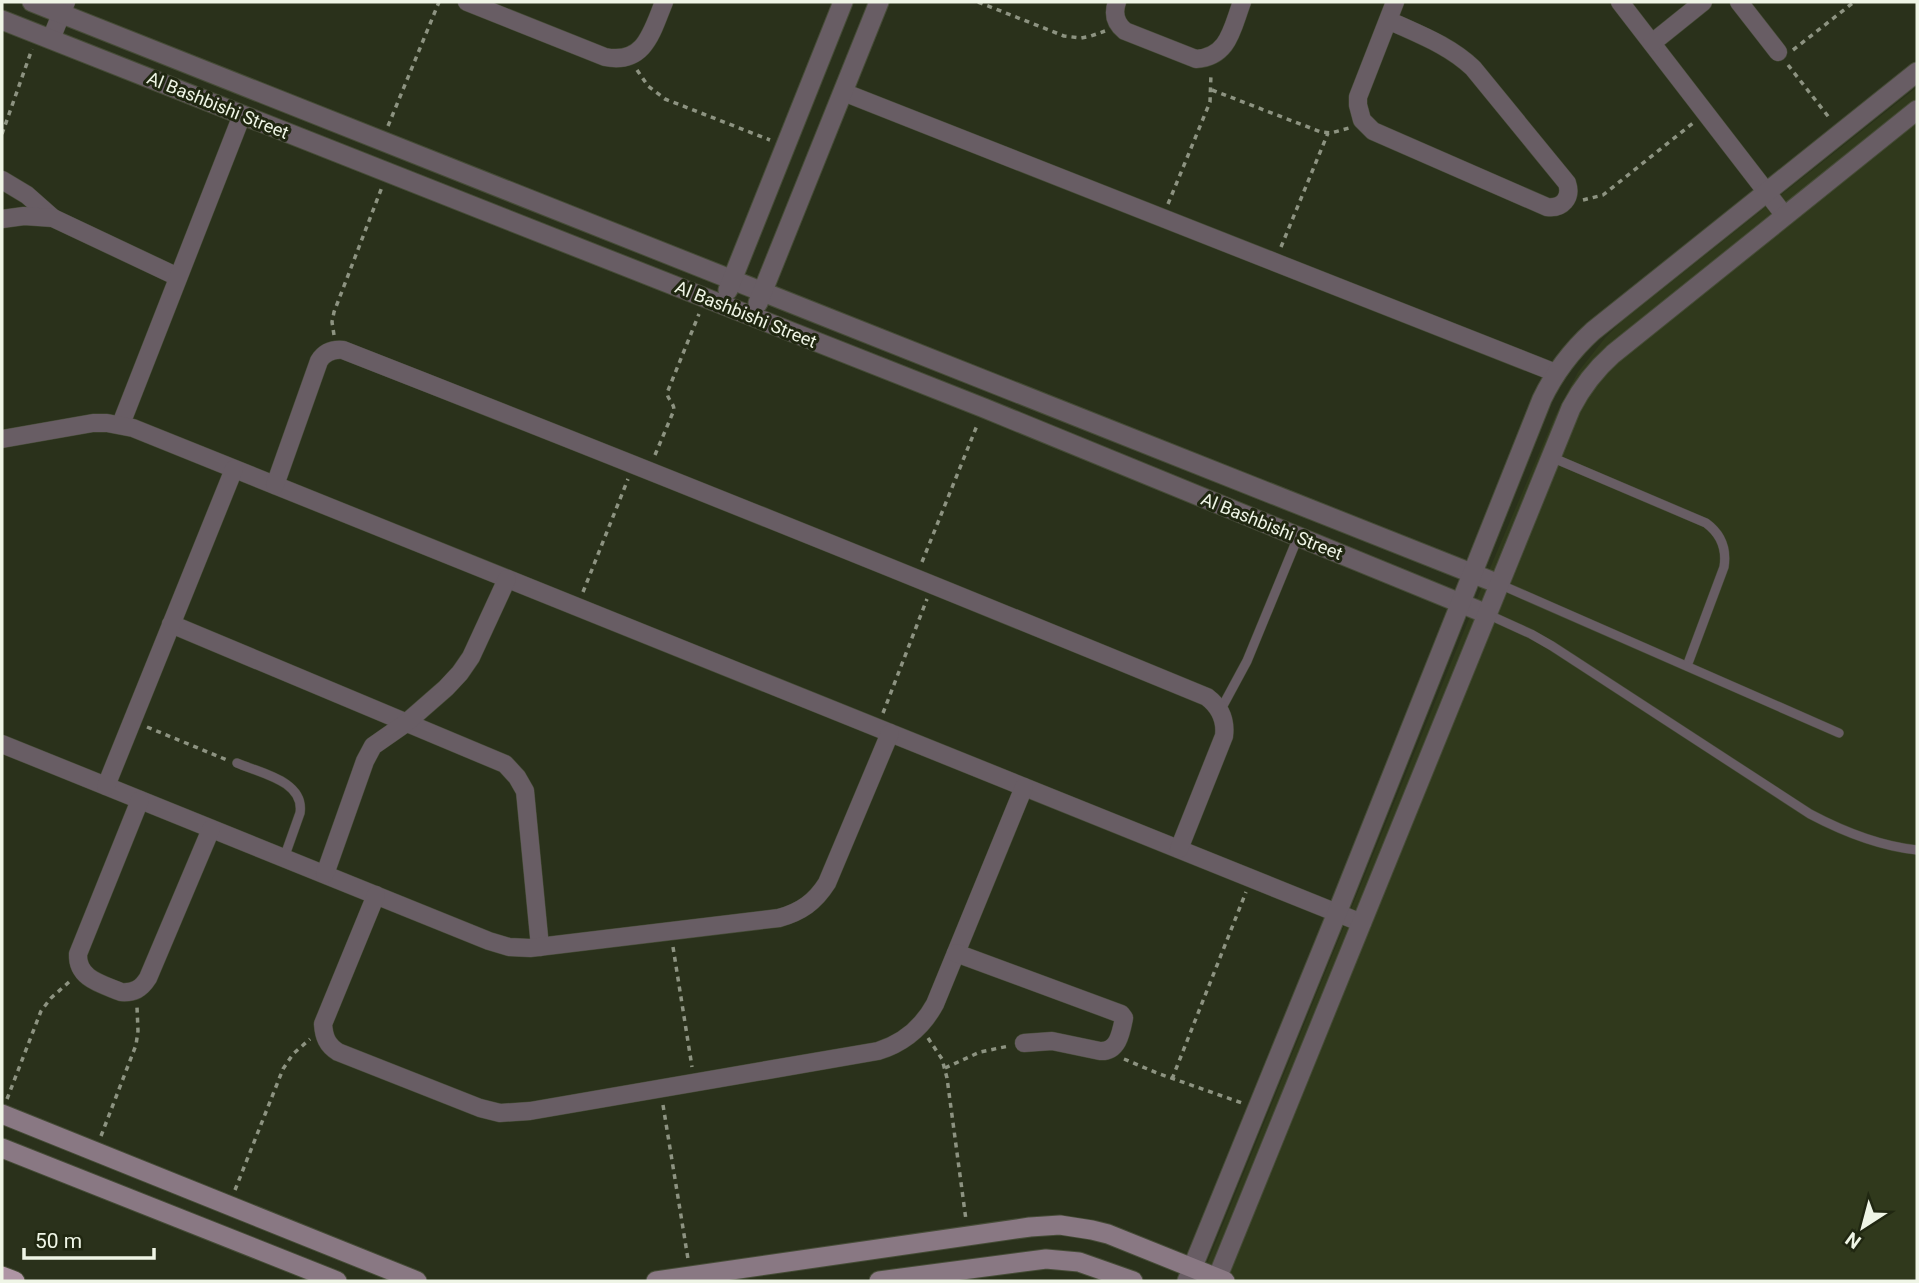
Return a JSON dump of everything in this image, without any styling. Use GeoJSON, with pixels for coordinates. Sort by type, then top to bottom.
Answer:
{"type":"FeatureCollection","features":[{"type":"Feature","properties":{"kind":"highway"},"geometry":{"type":"LineString","coordinates":[[2,1276],[15,1281]]}},
{"type":"Feature","properties":{"kind":"main road"},"geometry":{"type":"LineString","coordinates":[[4,1107],[95,1151],[417,1281]]}},
{"type":"Feature","properties":{"kind":"main road"},"geometry":{"type":"LineString","coordinates":[[2,1148],[337,1281]]}},
{"type":"Feature","properties":{"kind":"main road"},"geometry":{"type":"LineString","coordinates":[[656,1281],[1037,1226],[1076,1227],[1108,1234],[1189,1275],[1219,1280]]}},
{"type":"Feature","properties":{"kind":"main road"},"geometry":{"type":"LineString","coordinates":[[878,1281],[1046,1259],[1079,1262],[1133,1281]]}},
{"type":"Feature","properties":{"kind":"street","name":"Al Bashbishi Street"},"geometry":{"type":"LineString","coordinates":[[32,2],[63,7],[253,89],[1499,584]]}},
{"type":"Feature","properties":{"kind":"street"},"geometry":{"type":"LineString","coordinates":[[467,2],[614,59],[632,55],[646,43],[664,2]]}},
{"type":"Feature","properties":{"kind":"street"},"geometry":{"type":"LineString","coordinates":[[713,301],[732,279],[843,2]]}},
{"type":"Feature","properties":{"kind":"street"},"geometry":{"type":"LineString","coordinates":[[753,317],[879,2]]}},
{"type":"Feature","properties":{"kind":"street"},"geometry":{"type":"LineString","coordinates":[[1117,2],[1117,23],[1125,31],[1196,59],[1208,58],[1219,52],[1227,42],[1242,2]]}},
{"type":"Feature","properties":{"kind":"street"},"geometry":{"type":"LineString","coordinates":[[1388,20],[1443,45],[1473,68],[1567,183],[1567,198],[1559,206],[1547,207],[1373,131],[1362,120],[1358,97],[1395,2]]}},
{"type":"Feature","properties":{"kind":"street"},"geometry":{"type":"LineString","coordinates":[[1620,2],[1785,216]]}},
{"type":"Feature","properties":{"kind":"street"},"geometry":{"type":"LineString","coordinates":[[1652,43],[1703,2]]}},
{"type":"Feature","properties":{"kind":"street"},"geometry":{"type":"LineString","coordinates":[[1739,2],[1781,55]]}},
{"type":"Feature","properties":{"kind":"street"},"geometry":{"type":"LineString","coordinates":[[44,37],[63,7]]}},
{"type":"Feature","properties":{"kind":"street","name":"Al Bashbishi Street"},"geometry":{"type":"LineString","coordinates":[[2,20],[984,408],[1487,614]]}},
{"type":"Feature","properties":{"kind":"street"},"geometry":{"type":"LineString","coordinates":[[1189,1275],[1542,399],[1556,373],[1593,331],[1917,72]]}},
{"type":"Feature","properties":{"kind":"street"},"geometry":{"type":"LineString","coordinates":[[121,424],[253,89]]}},
{"type":"Feature","properties":{"kind":"street"},"geometry":{"type":"LineString","coordinates":[[842,92],[1556,373]]}},
{"type":"Feature","properties":{"kind":"street"},"geometry":{"type":"LineString","coordinates":[[1219,1280],[1574,401],[1587,381],[1613,354],[1917,110]]}},
{"type":"Feature","properties":{"kind":"street"},"geometry":{"type":"LineString","coordinates":[[2,180],[27,195],[53,218],[178,277]]}},
{"type":"Feature","properties":{"kind":"street"},"geometry":{"type":"LineString","coordinates":[[2,219],[24,216],[53,218]]}},
{"type":"Feature","properties":{"kind":"street"},"geometry":{"type":"LineString","coordinates":[[275,485],[318,362],[326,353],[342,350],[642,467],[1207,696],[1220,711],[1224,736],[1179,849]]}},
{"type":"Feature","properties":{"kind":"street"},"geometry":{"type":"LineString","coordinates":[[2,439],[78,425],[107,422],[121,424],[1363,923]]}},
{"type":"Feature","properties":{"kind":"street"},"geometry":{"type":"LineString","coordinates":[[106,786],[234,469]]}},
{"type":"Feature","properties":{"kind":"street"},"geometry":{"type":"LineString","coordinates":[[1298,537],[1309,509]]}},
{"type":"Feature","properties":{"kind":"street"},"geometry":{"type":"LineString","coordinates":[[325,874],[365,761],[373,746],[406,723],[446,688],[466,665],[507,579]]}},
{"type":"Feature","properties":{"kind":"street"},"geometry":{"type":"LineString","coordinates":[[170,624],[505,764],[522,783],[525,791],[540,947]]}},
{"type":"Feature","properties":{"kind":"street"},"geometry":{"type":"LineString","coordinates":[[2,744],[499,945],[519,948],[779,918],[801,910],[821,894],[827,883],[884,730]]}},
{"type":"Feature","properties":{"kind":"street"},"geometry":{"type":"LineString","coordinates":[[376,895],[326,1017],[324,1031],[328,1044],[338,1052],[480,1108],[500,1113],[530,1111],[878,1051],[900,1043],[918,1029],[935,1004],[1024,787]]}},
{"type":"Feature","properties":{"kind":"street"},"geometry":{"type":"LineString","coordinates":[[140,800],[78,954],[79,965],[86,977],[121,992],[139,989],[148,978],[211,829]]}},
{"type":"Feature","properties":{"kind":"street"},"geometry":{"type":"LineString","coordinates":[[956,953],[1121,1014],[1124,1020],[1116,1044],[1111,1050],[1104,1052],[1052,1041],[1024,1043]]}},
{"type":"Feature","properties":{"kind":"lane"},"geometry":{"type":"LineString","coordinates":[[1551,457],[1706,523],[1720,536],[1725,552],[1724,567],[1687,666]]}},
{"type":"Feature","properties":{"kind":"lane"},"geometry":{"type":"LineString","coordinates":[[1220,711],[1247,661],[1298,537]]}},
{"type":"Feature","properties":{"kind":"lane"},"geometry":{"type":"LineString","coordinates":[[1499,584],[1839,733]]}},
{"type":"Feature","properties":{"kind":"lane"},"geometry":{"type":"LineString","coordinates":[[1487,614],[1552,646],[1829,825],[1871,841],[1917,850]]}},
{"type":"Feature","properties":{"kind":"lane"},"geometry":{"type":"LineString","coordinates":[[237,763],[288,784],[299,796],[300,813],[284,858]]}},
{"type":"Feature","properties":{"kind":"path"},"geometry":{"type":"LineString","coordinates":[[383,141],[439,2]]}},
{"type":"Feature","properties":{"kind":"path"},"geometry":{"type":"LineString","coordinates":[[978,2],[1056,33],[1073,37],[1101,34],[1117,23]]}},
{"type":"Feature","properties":{"kind":"path"},"geometry":{"type":"LineString","coordinates":[[1841,133],[1781,55],[1854,2]]}},
{"type":"Feature","properties":{"kind":"path"},"geometry":{"type":"LineString","coordinates":[[2,134],[44,37]]}},
{"type":"Feature","properties":{"kind":"path"},"geometry":{"type":"LineString","coordinates":[[632,55],[641,77],[648,86],[666,99],[785,146]]}},
{"type":"Feature","properties":{"kind":"path"},"geometry":{"type":"LineString","coordinates":[[1163,218],[1210,102],[1212,90],[1208,58]]}},
{"type":"Feature","properties":{"kind":"path"},"geometry":{"type":"LineString","coordinates":[[1212,90],[1321,132],[1342,131],[1362,120]]}},
{"type":"Feature","properties":{"kind":"path"},"geometry":{"type":"LineString","coordinates":[[1567,198],[1582,200],[1603,195],[1706,113]]}},
{"type":"Feature","properties":{"kind":"path"},"geometry":{"type":"LineString","coordinates":[[1275,262],[1328,133]]}},
{"type":"Feature","properties":{"kind":"path"},"geometry":{"type":"LineString","coordinates":[[342,350],[333,331],[334,312],[388,172]]}},
{"type":"Feature","properties":{"kind":"path"},"geometry":{"type":"LineString","coordinates":[[577,607],[642,467],[674,410],[667,393],[713,301]]}},
{"type":"Feature","properties":{"kind":"path"},"geometry":{"type":"LineString","coordinates":[[884,730],[924,581],[984,408]]}},
{"type":"Feature","properties":{"kind":"path"},"geometry":{"type":"LineString","coordinates":[[132,720],[237,763]]}},
{"type":"Feature","properties":{"kind":"path"},"geometry":{"type":"LineString","coordinates":[[1172,1079],[1252,878]]}},
{"type":"Feature","properties":{"kind":"path"},"geometry":{"type":"LineString","coordinates":[[670,931],[695,1083]]}},
{"type":"Feature","properties":{"kind":"path"},"geometry":{"type":"LineString","coordinates":[[4,1107],[41,1011],[62,987],[83,973]]}},
{"type":"Feature","properties":{"kind":"path"},"geometry":{"type":"LineString","coordinates":[[95,1151],[136,1045],[138,1018],[133,991]]}},
{"type":"Feature","properties":{"kind":"path"},"geometry":{"type":"LineString","coordinates":[[918,1029],[935,1047],[945,1068],[968,1236]]}},
{"type":"Feature","properties":{"kind":"path"},"geometry":{"type":"LineString","coordinates":[[229,1206],[282,1069],[300,1047],[324,1031]]}},
{"type":"Feature","properties":{"kind":"path"},"geometry":{"type":"LineString","coordinates":[[945,1068],[981,1052],[1024,1043]]}},
{"type":"Feature","properties":{"kind":"path"},"geometry":{"type":"LineString","coordinates":[[1111,1050],[1126,1060],[1172,1079],[1257,1108]]}},
{"type":"Feature","properties":{"kind":"path"},"geometry":{"type":"LineString","coordinates":[[660,1089],[691,1276]]}},
{"type":"Feature","properties":{"kind":"shaded area"},"geometry":{"type":"Polygon","coordinates":[[[1917,87],[1917,1281],[1200,1281],[1481,589],[1555,416],[1578,372],[1621,322],[1917,87]]]}}]}
